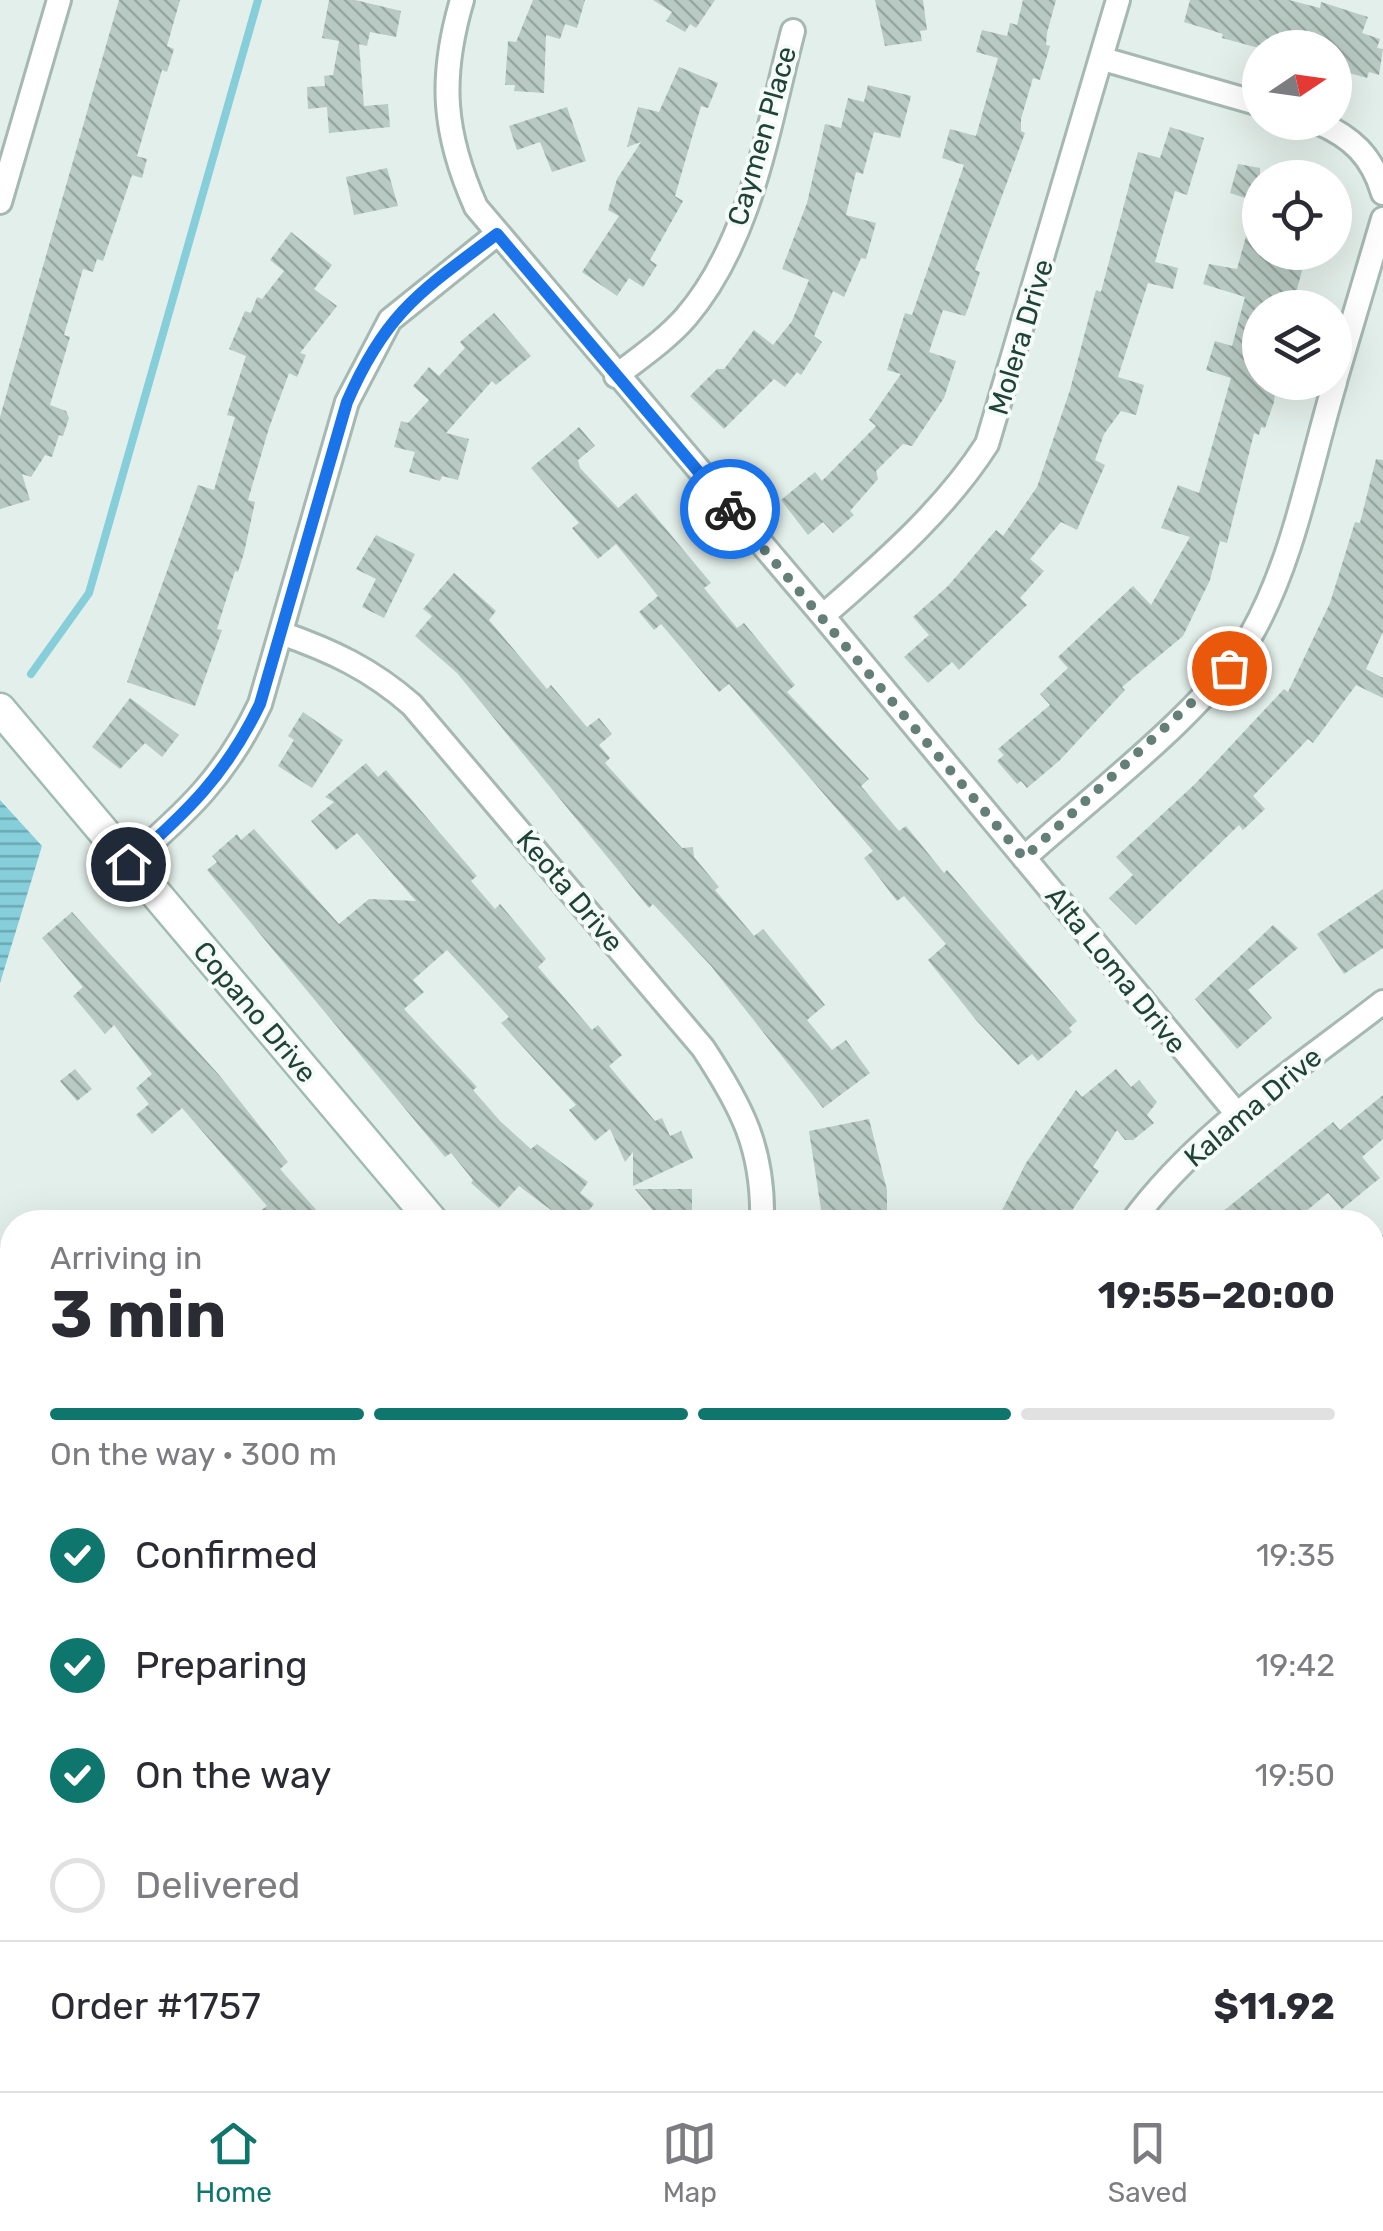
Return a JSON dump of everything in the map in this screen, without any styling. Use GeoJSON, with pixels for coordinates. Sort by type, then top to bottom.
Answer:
{"type":"FeatureCollection","features":[{"type":"Feature","properties":{"kind":"street"},"geometry":{"type":"LineString","coordinates":[[0,202],[59,0]]}},
{"type":"Feature","properties":{"kind":"street","name":"Alta Loma Drive"},"geometry":{"type":"LineString","coordinates":[[462,0],[449,54],[448,131],[476,207],[1238,1115]]}},
{"type":"Feature","properties":{"kind":"street","name":"Molera Drive"},"geometry":{"type":"LineString","coordinates":[[823,616],[912,536],[966,477],[988,444],[1118,0]]}},
{"type":"Feature","properties":{"kind":"street","name":"Caymen Place"},"geometry":{"type":"LineString","coordinates":[[616,376],[686,318],[724,256],[750,190],[793,31]]}},
{"type":"Feature","properties":{"kind":"street"},"geometry":{"type":"LineString","coordinates":[[1103,59],[1242,99]]}},
{"type":"Feature","properties":{"kind":"street"},"geometry":{"type":"LineString","coordinates":[[1350,140],[1365,152],[1383,193]]}},
{"type":"Feature","properties":{"kind":"street"},"geometry":{"type":"LineString","coordinates":[[1352,324],[1383,219]]}},
{"type":"Feature","properties":{"kind":"street"},"geometry":{"type":"LineString","coordinates":[[128,864],[203,796],[238,752],[260,704],[347,402],[365,360],[390,320],[497,234]]}},
{"type":"Feature","properties":{"kind":"street"},"geometry":{"type":"LineString","coordinates":[[1024,858],[1229,668],[1271,596],[1330,400]]}},
{"type":"Feature","properties":{"kind":"street","name":"Keota Drive"},"geometry":{"type":"LineString","coordinates":[[281,634],[336,652],[364,667],[412,705],[703,1048],[740,1103],[756,1146],[761,1210]]}},
{"type":"Feature","properties":{"kind":"street","name":"Copano Drive"},"geometry":{"type":"LineString","coordinates":[[0,709],[423,1210]]}},
{"type":"Feature","properties":{"kind":"street","name":"Kalama Drive"},"geometry":{"type":"LineString","coordinates":[[1141,1210],[1156,1189],[1238,1115],[1383,1002]]}},
{"type":"Feature","properties":{"kind":"water"},"geometry":{"type":"Polygon","coordinates":[[[0,800],[42,846],[0,983],[0,800]]]}},
{"type":"Feature","properties":{"kind":"building"},"geometry":{"type":"Polygon","coordinates":[[[119,0],[180,0],[167,46],[174,49],[167,72],[162,70],[137,156],[147,159],[142,178],[132,175],[103,261],[97,259],[93,272],[83,269],[64,335],[70,337],[50,405],[66,411],[69,418],[63,436],[59,435],[52,457],[45,455],[31,477],[22,474],[30,500],[0,509],[0,417],[119,0]]]}},
{"type":"Feature","properties":{"kind":"building"},"geometry":{"type":"Polygon","coordinates":[[[329,0],[355,0],[401,11],[396,37],[370,32],[367,46],[359,44],[364,106],[388,104],[390,127],[329,133],[327,107],[308,109],[307,87],[325,86],[324,76],[333,75],[339,41],[322,38],[329,0]]]}},
{"type":"Feature","properties":{"kind":"building"},"geometry":{"type":"Polygon","coordinates":[[[533,0],[585,0],[577,28],[565,24],[560,39],[546,35],[544,93],[514,91],[515,85],[505,85],[508,41],[516,42],[533,0]]]}},
{"type":"Feature","properties":{"kind":"building"},"geometry":{"type":"Polygon","coordinates":[[[653,0],[715,0],[696,28],[690,24],[685,32],[666,21],[672,12],[653,0]]]}},
{"type":"Feature","properties":{"kind":"building"},"geometry":{"type":"Polygon","coordinates":[[[875,0],[923,0],[927,30],[920,31],[922,41],[885,46],[875,0]]]}},
{"type":"Feature","properties":{"kind":"building"},"geometry":{"type":"Polygon","coordinates":[[[1023,0],[1056,0],[1047,33],[1046,45],[1050,46],[1040,80],[1033,78],[1021,119],[1021,131],[1025,133],[975,270],[980,272],[969,306],[965,316],[943,310],[929,352],[956,361],[944,398],[912,446],[903,444],[876,471],[878,479],[850,511],[854,515],[833,533],[823,522],[808,535],[781,500],[815,472],[822,481],[876,426],[869,420],[901,374],[887,370],[905,313],[912,315],[964,165],[942,158],[950,129],[976,136],[998,58],[976,52],[982,30],[1007,36],[1010,23],[1017,25],[1023,0]]]}},
{"type":"Feature","properties":{"kind":"building"},"geometry":{"type":"Polygon","coordinates":[[[1190,0],[1289,0],[1320,8],[1321,2],[1368,17],[1362,33],[1380,39],[1377,48],[1383,49],[1379,75],[1369,72],[1367,78],[1352,74],[1352,30],[1242,30],[1242,43],[1184,22],[1190,0]]]}},
{"type":"Feature","properties":{"kind":"building"},"geometry":{"type":"Polygon","coordinates":[[[679,67],[718,83],[708,108],[701,106],[675,196],[683,201],[650,260],[657,265],[643,287],[629,278],[617,296],[582,272],[619,216],[608,210],[617,179],[641,142],[627,147],[638,107],[659,112],[679,67]]]}},
{"type":"Feature","properties":{"kind":"building"},"geometry":{"type":"Polygon","coordinates":[[[868,85],[911,96],[900,138],[874,132],[863,174],[856,172],[846,215],[876,223],[866,259],[861,258],[844,297],[833,291],[814,336],[822,342],[801,375],[797,372],[785,387],[774,379],[724,429],[690,396],[717,369],[724,369],[754,330],[773,345],[792,321],[809,280],[782,269],[807,203],[825,124],[841,128],[848,98],[864,102],[868,85]]]}},
{"type":"Feature","properties":{"kind":"building"},"geometry":{"type":"Polygon","coordinates":[[[567,107],[586,161],[552,172],[540,142],[517,150],[509,126],[567,107]]]}},
{"type":"Feature","properties":{"kind":"building"},"geometry":{"type":"Polygon","coordinates":[[[1170,127],[1204,138],[1187,195],[1175,191],[1155,262],[1178,268],[1173,289],[1148,283],[1118,377],[1144,385],[1136,415],[1121,411],[1104,434],[1095,460],[1105,465],[1077,530],[1061,522],[1030,559],[1044,571],[1020,598],[1027,605],[959,670],[952,662],[928,683],[904,657],[929,635],[913,617],[948,586],[996,530],[1003,536],[1037,487],[1070,390],[1096,290],[1101,292],[1138,152],[1160,158],[1170,127]]]}},
{"type":"Feature","properties":{"kind":"building"},"geometry":{"type":"Polygon","coordinates":[[[1238,164],[1242,165],[1242,197],[1230,193],[1238,164]]]}},
{"type":"Feature","properties":{"kind":"building"},"geometry":{"type":"Polygon","coordinates":[[[387,168],[398,206],[354,215],[346,177],[387,168]]]}},
{"type":"Feature","properties":{"kind":"building"},"geometry":{"type":"Polygon","coordinates":[[[291,232],[332,265],[314,289],[337,306],[300,353],[306,355],[297,377],[289,373],[269,428],[248,500],[255,502],[244,553],[238,572],[235,571],[217,629],[222,630],[195,706],[127,682],[198,485],[214,490],[235,417],[227,415],[246,356],[229,349],[245,311],[251,313],[257,297],[262,299],[284,271],[270,260],[291,232]]]}},
{"type":"Feature","properties":{"kind":"building"},"geometry":{"type":"Polygon","coordinates":[[[1242,251],[1242,270],[1302,270],[1297,290],[1242,290],[1242,296],[1203,284],[1209,264],[1237,269],[1242,251]]]}},
{"type":"Feature","properties":{"kind":"building"},"geometry":{"type":"Polygon","coordinates":[[[1242,308],[1242,400],[1274,402],[1265,428],[1261,427],[1259,435],[1254,433],[1227,543],[1220,541],[1210,580],[1183,636],[1122,687],[1125,690],[1059,761],[1027,788],[1021,781],[1017,784],[997,761],[1004,755],[998,749],[1050,705],[1040,694],[1068,668],[1058,657],[1133,586],[1151,605],[1190,537],[1161,528],[1178,485],[1199,493],[1231,378],[1206,370],[1215,341],[1232,346],[1242,308]]]}},
{"type":"Feature","properties":{"kind":"building"},"geometry":{"type":"Polygon","coordinates":[[[494,313],[531,356],[496,385],[492,381],[446,433],[469,439],[458,480],[442,476],[440,481],[409,472],[415,452],[394,447],[401,421],[408,423],[429,400],[413,386],[429,367],[439,376],[465,348],[460,342],[494,313]]]}},
{"type":"Feature","properties":{"kind":"building"},"geometry":{"type":"Polygon","coordinates":[[[579,427],[595,446],[578,460],[580,468],[618,508],[636,493],[711,583],[704,588],[737,628],[744,623],[795,685],[787,692],[869,779],[861,786],[899,831],[906,826],[944,873],[947,870],[1077,1021],[1069,1028],[1072,1032],[1038,1061],[1032,1054],[1018,1065],[976,1020],[928,960],[946,944],[904,896],[897,901],[864,858],[873,851],[729,684],[719,692],[661,624],[654,630],[639,612],[658,596],[616,544],[598,559],[572,528],[579,523],[531,468],[579,427]]]}},
{"type":"Feature","properties":{"kind":"building"},"geometry":{"type":"Polygon","coordinates":[[[1376,459],[1383,460],[1383,632],[1366,669],[1383,678],[1383,698],[1356,685],[1313,743],[1308,739],[1253,796],[1265,809],[1243,830],[1239,825],[1136,925],[1109,898],[1133,875],[1116,857],[1195,784],[1284,689],[1288,692],[1330,603],[1355,522],[1360,523],[1376,459]]]}},
{"type":"Feature","properties":{"kind":"building"},"geometry":{"type":"Polygon","coordinates":[[[376,535],[415,554],[384,618],[362,607],[376,579],[356,569],[376,535]]]}},
{"type":"Feature","properties":{"kind":"building"},"geometry":{"type":"Polygon","coordinates":[[[454,573],[496,611],[489,620],[547,689],[551,685],[587,727],[599,718],[612,734],[599,745],[610,758],[605,763],[682,848],[693,847],[694,857],[719,887],[715,890],[754,936],[763,929],[825,1005],[807,1020],[832,1050],[846,1040],[870,1073],[823,1108],[711,966],[653,904],[649,908],[457,673],[415,636],[432,616],[423,609],[454,573]]]}},
{"type":"Feature","properties":{"kind":"building"},"geometry":{"type":"Polygon","coordinates":[[[130,698],[179,735],[162,757],[145,743],[120,769],[92,747],[130,698]]]}},
{"type":"Feature","properties":{"kind":"building"},"geometry":{"type":"Polygon","coordinates":[[[303,712],[343,740],[312,788],[278,766],[294,740],[288,736],[303,712]]]}},
{"type":"Feature","properties":{"kind":"building"},"geometry":{"type":"Polygon","coordinates":[[[366,763],[378,777],[386,770],[477,876],[471,881],[495,909],[500,904],[546,959],[538,967],[592,1030],[598,1025],[622,1055],[609,1066],[655,1121],[662,1118],[670,1136],[681,1131],[693,1158],[633,1186],[633,1152],[625,1162],[610,1129],[595,1141],[569,1110],[576,1105],[501,1023],[509,1017],[447,950],[413,980],[424,992],[404,1009],[477,1087],[473,1090],[500,1121],[531,1149],[537,1144],[588,1182],[580,1193],[594,1204],[589,1210],[551,1210],[519,1186],[499,1208],[471,1183],[473,1180],[451,1153],[445,1157],[207,870],[217,862],[212,856],[237,834],[241,840],[254,829],[339,924],[369,899],[416,901],[357,833],[336,850],[311,821],[334,802],[325,797],[366,763]]]}},
{"type":"Feature","properties":{"kind":"building"},"geometry":{"type":"Polygon","coordinates":[[[1383,889],[1383,948],[1344,974],[1317,934],[1383,889]]]}},
{"type":"Feature","properties":{"kind":"building"},"geometry":{"type":"Polygon","coordinates":[[[72,912],[220,1076],[288,1162],[280,1169],[316,1210],[261,1210],[267,1206],[182,1108],[152,1134],[136,1115],[149,1104],[136,1088],[152,1074],[114,1025],[105,1034],[73,996],[83,987],[42,938],[72,912]]]}},
{"type":"Feature","properties":{"kind":"building"},"geometry":{"type":"Polygon","coordinates":[[[1273,925],[1298,948],[1248,990],[1272,1018],[1237,1049],[1195,999],[1273,925]]]}},
{"type":"Feature","properties":{"kind":"building"},"geometry":{"type":"Polygon","coordinates":[[[75,1069],[92,1089],[77,1101],[60,1081],[75,1069]]]}},
{"type":"Feature","properties":{"kind":"building"},"geometry":{"type":"Polygon","coordinates":[[[1116,1069],[1131,1087],[1139,1080],[1157,1102],[1147,1115],[1154,1123],[1133,1140],[1125,1140],[1117,1130],[1093,1167],[1099,1171],[1072,1210],[1002,1210],[1026,1163],[1076,1090],[1082,1097],[1116,1069]]]}},
{"type":"Feature","properties":{"kind":"building"},"geometry":{"type":"Polygon","coordinates":[[[1383,1095],[1383,1139],[1362,1157],[1380,1178],[1342,1209],[1328,1193],[1307,1210],[1225,1210],[1333,1122],[1340,1130],[1383,1095]]]}},
{"type":"Feature","properties":{"kind":"building"},"geometry":{"type":"Polygon","coordinates":[[[869,1119],[887,1190],[887,1210],[821,1210],[809,1131],[869,1119]]]}},
{"type":"Feature","properties":{"kind":"building"},"geometry":{"type":"Polygon","coordinates":[[[635,1189],[692,1189],[692,1210],[653,1210],[635,1189]]]}},
{"type":"Feature","properties":{"kind":"waterway"},"geometry":{"type":"LineString","coordinates":[[31,674],[89,593],[258,0]]}},
{"type":"Feature","properties":{"kind":"way so far"},"geometry":{"type":"LineString","coordinates":[[730,509],[1024,858],[1229,668]]}},
{"type":"Feature","properties":{"kind":"route"},"geometry":{"type":"LineString","coordinates":[[128,864],[203,796],[238,752],[260,704],[347,402],[365,360],[390,320],[497,234],[730,509]]}}]}
